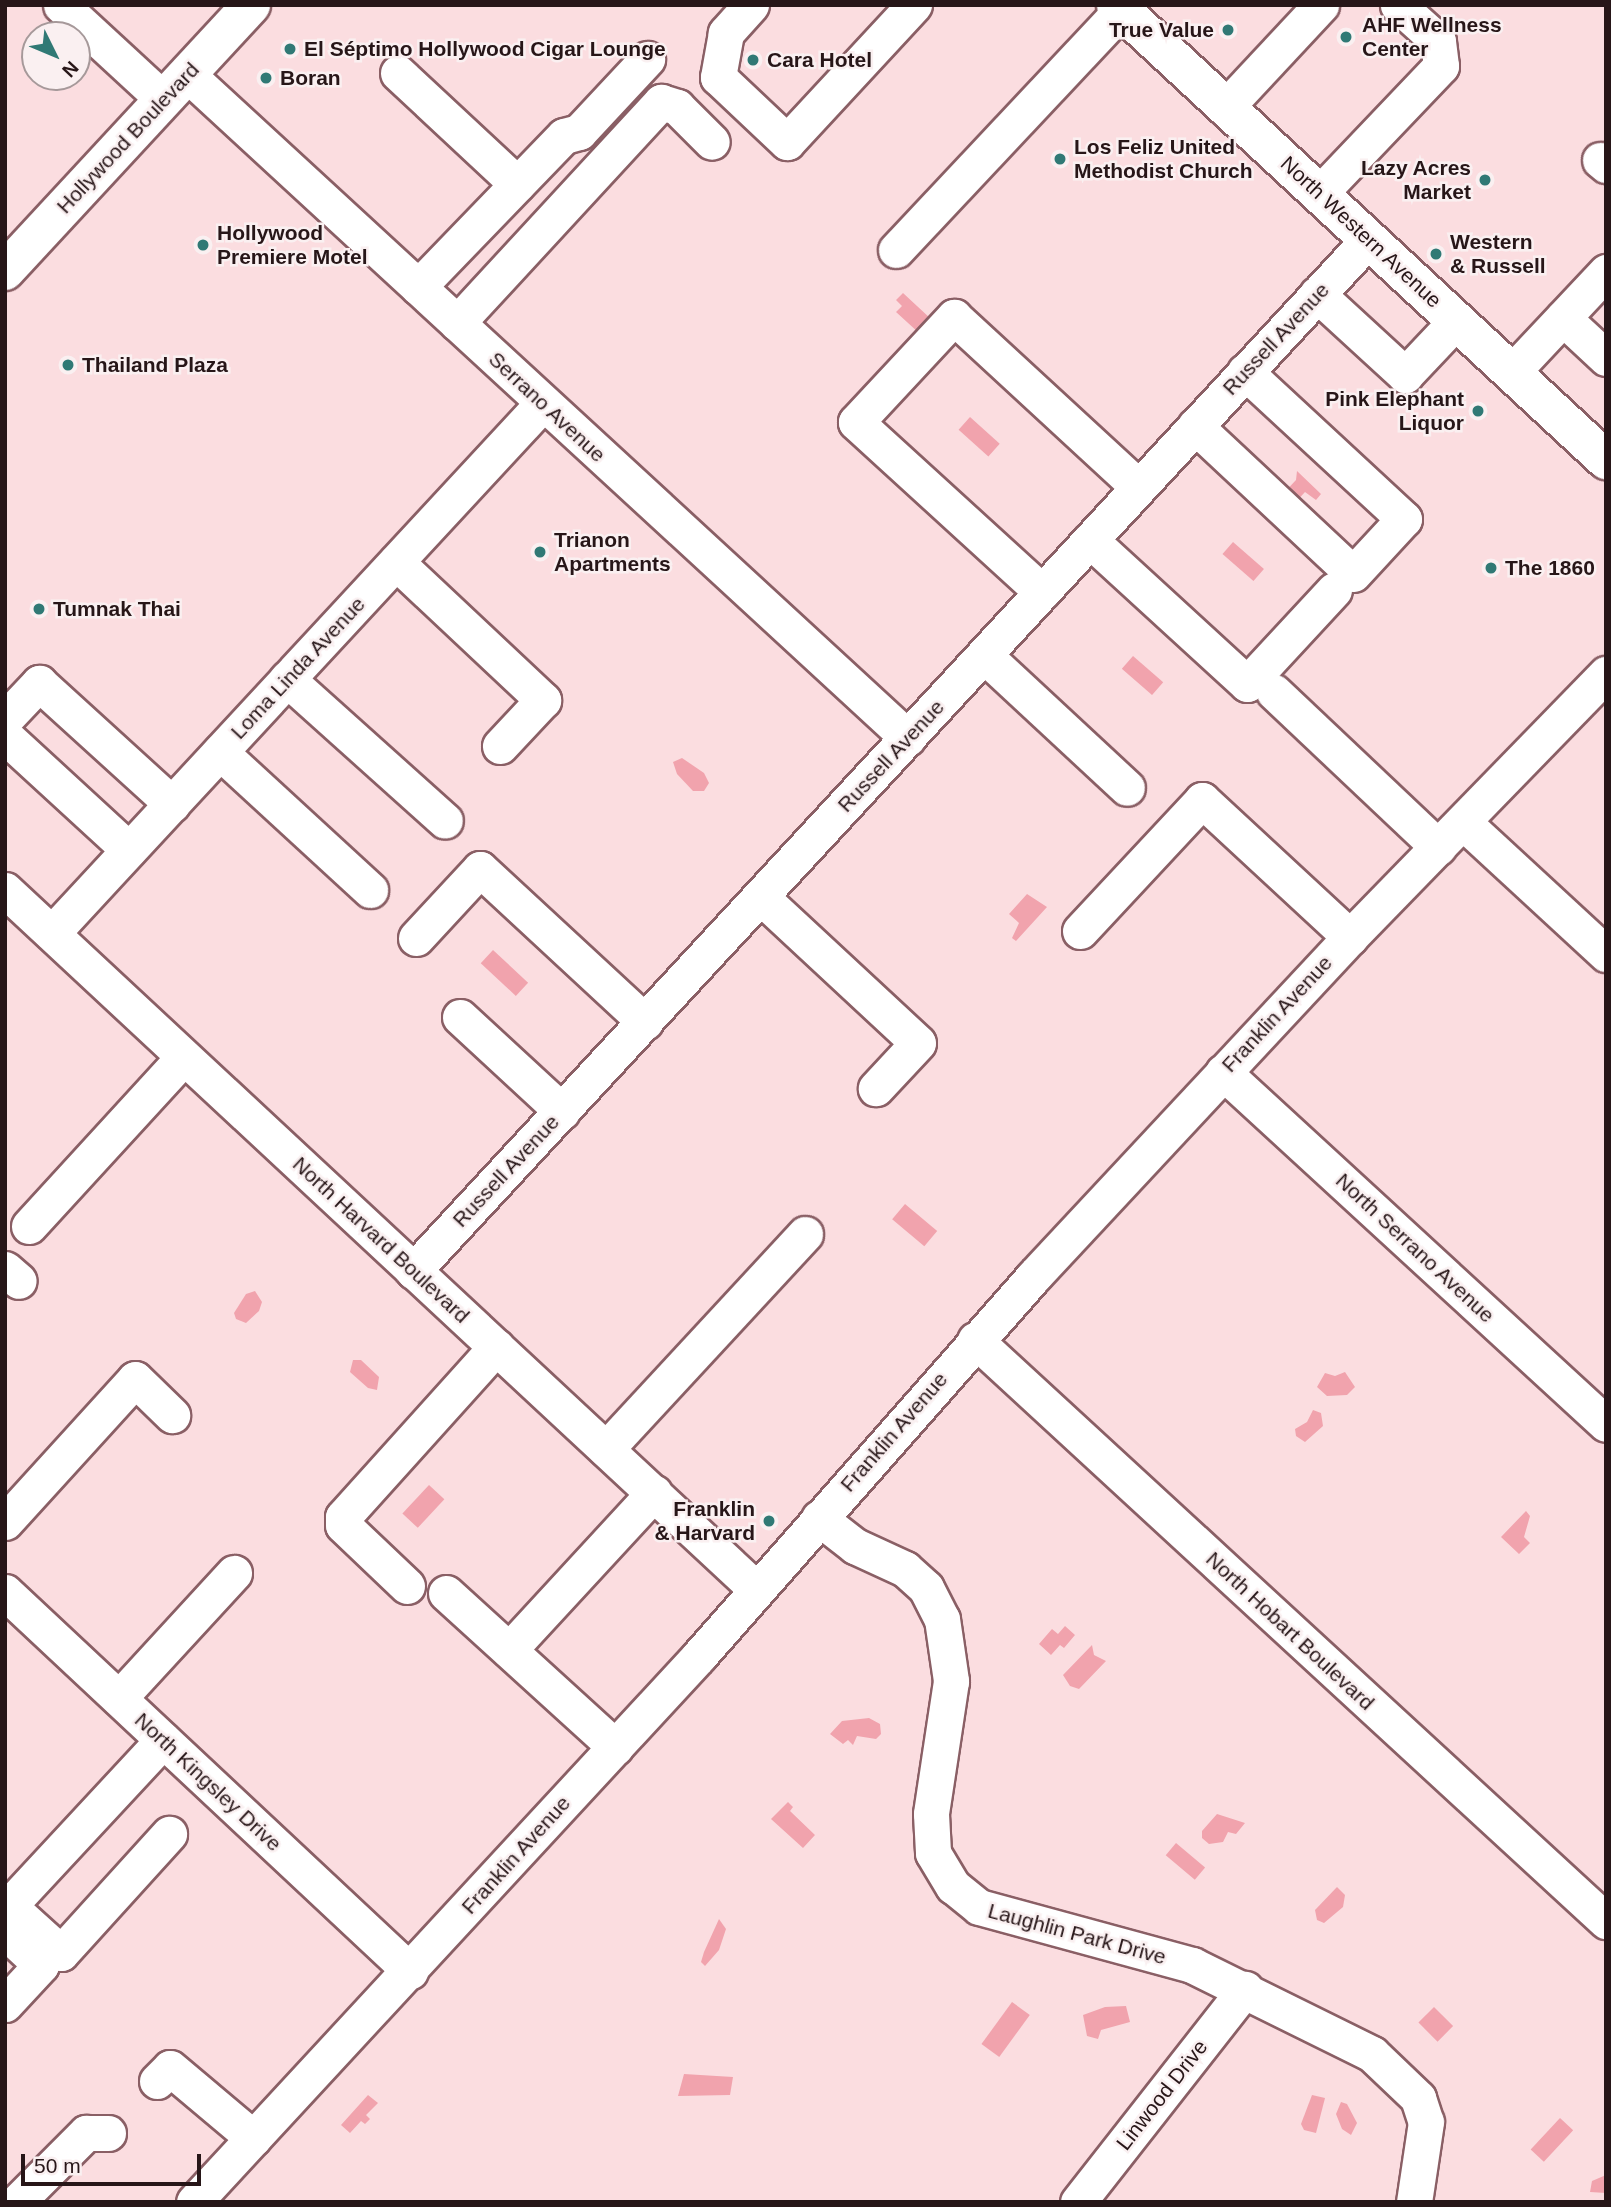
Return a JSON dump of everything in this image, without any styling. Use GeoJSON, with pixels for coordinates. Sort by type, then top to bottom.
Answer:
{"type":"FeatureCollection","features":[{"type":"Feature","properties":{"kind":"main road","name":"Hollywood Boulevard"},"geometry":{"type":"LineString","coordinates":[[5,271],[251,5]]}},
{"type":"Feature","properties":{"kind":"main road","name":"North Western Avenue"},"geometry":{"type":"LineString","coordinates":[[1118,8],[1606,460]]}},
{"type":"Feature","properties":{"kind":"street","name":"Serrano Avenue"},"geometry":{"type":"LineString","coordinates":[[61,5],[175,87],[418,287],[908,738]]}},
{"type":"Feature","properties":{"kind":"street"},"geometry":{"type":"LineString","coordinates":[[751,5],[726,33],[718,77],[787,142],[914,5]]}},
{"type":"Feature","properties":{"kind":"street"},"geometry":{"type":"LineString","coordinates":[[1225,108],[1321,5]]}},
{"type":"Feature","properties":{"kind":"street"},"geometry":{"type":"LineString","coordinates":[[1319,194],[1441,66],[1438,41],[1398,5]]}},
{"type":"Feature","properties":{"kind":"street"},"geometry":{"type":"LineString","coordinates":[[896,250],[1118,8]]}},
{"type":"Feature","properties":{"kind":"street"},"geometry":{"type":"LineString","coordinates":[[418,287],[564,136],[579,132],[647,59]]}},
{"type":"Feature","properties":{"kind":"street"},"geometry":{"type":"LineString","coordinates":[[398,73],[517,184]]}},
{"type":"Feature","properties":{"kind":"street"},"geometry":{"type":"LineString","coordinates":[[457,323],[661,102],[677,107],[712,142]]}},
{"type":"Feature","properties":{"kind":"street","name":"Russell Avenue"},"geometry":{"type":"LineString","coordinates":[[413,1270],[1368,240]]}},
{"type":"Feature","properties":{"kind":"street"},"geometry":{"type":"LineString","coordinates":[[1513,371],[1606,272]]}},
{"type":"Feature","properties":{"kind":"street"},"geometry":{"type":"LineString","coordinates":[[1317,295],[1405,375],[1457,320]]}},
{"type":"Feature","properties":{"kind":"street"},"geometry":{"type":"LineString","coordinates":[[1042,592],[856,422],[954,317],[1138,487]]}},
{"type":"Feature","properties":{"kind":"street"},"geometry":{"type":"LineString","coordinates":[[1563,318],[1606,358]]}},
{"type":"Feature","properties":{"kind":"street"},"geometry":{"type":"LineString","coordinates":[[1195,426],[1353,574],[1404,520],[1245,372]]}},
{"type":"Feature","properties":{"kind":"street","name":"Loma Linda Avenue"},"geometry":{"type":"LineString","coordinates":[[52,933],[543,403]]}},
{"type":"Feature","properties":{"kind":"street"},"geometry":{"type":"LineString","coordinates":[[1090,540],[1247,684],[1334,590]]}},
{"type":"Feature","properties":{"kind":"street"},"geometry":{"type":"LineString","coordinates":[[396,562],[543,700],[500,746]]}},
{"type":"Feature","properties":{"kind":"street"},"geometry":{"type":"LineString","coordinates":[[984,655],[1127,788]]}},
{"type":"Feature","properties":{"kind":"street","name":"Franklin Avenue"},"geometry":{"type":"LineString","coordinates":[[194,2202],[615,1747],[757,1590],[975,1340],[1350,937],[1606,674]]}},
{"type":"Feature","properties":{"kind":"street"},"geometry":{"type":"LineString","coordinates":[[287,679],[445,821]]}},
{"type":"Feature","properties":{"kind":"street"},"geometry":{"type":"LineString","coordinates":[[5,719],[39,683],[172,804]]}},
{"type":"Feature","properties":{"kind":"street"},"geometry":{"type":"LineString","coordinates":[[1273,692],[1438,847]]}},
{"type":"Feature","properties":{"kind":"street"},"geometry":{"type":"LineString","coordinates":[[5,736],[129,850]]}},
{"type":"Feature","properties":{"kind":"street"},"geometry":{"type":"LineString","coordinates":[[220,752],[370,890]]}},
{"type":"Feature","properties":{"kind":"street"},"geometry":{"type":"LineString","coordinates":[[1080,931],[1202,800],[1350,937]]}},
{"type":"Feature","properties":{"kind":"street"},"geometry":{"type":"LineString","coordinates":[[1463,822],[1606,954]]}},
{"type":"Feature","properties":{"kind":"street"},"geometry":{"type":"LineString","coordinates":[[416,938],[480,869],[645,1022]]}},
{"type":"Feature","properties":{"kind":"street","name":"North Harvard Boulevard"},"geometry":{"type":"LineString","coordinates":[[5,890],[757,1590]]}},
{"type":"Feature","properties":{"kind":"street"},"geometry":{"type":"LineString","coordinates":[[761,897],[918,1043],[876,1088]]}},
{"type":"Feature","properties":{"kind":"street"},"geometry":{"type":"LineString","coordinates":[[460,1017],[562,1111]]}},
{"type":"Feature","properties":{"kind":"street"},"geometry":{"type":"LineString","coordinates":[[29,1226],[184,1057]]}},
{"type":"Feature","properties":{"kind":"street","name":"North Serrano Avenue"},"geometry":{"type":"LineString","coordinates":[[1223,1072],[1606,1424]]}},
{"type":"Feature","properties":{"kind":"street"},"geometry":{"type":"LineString","coordinates":[[606,1449],[805,1234]]}},
{"type":"Feature","properties":{"kind":"street","name":"North Hobart Boulevard"},"geometry":{"type":"LineString","coordinates":[[975,1340],[1606,1921]]}},
{"type":"Feature","properties":{"kind":"street"},"geometry":{"type":"LineString","coordinates":[[407,1586],[344,1525],[343,1517],[496,1347]]}},
{"type":"Feature","properties":{"kind":"street"},"geometry":{"type":"LineString","coordinates":[[5,1522],[135,1379],[172,1415]]}},
{"type":"Feature","properties":{"kind":"street"},"geometry":{"type":"LineString","coordinates":[[509,1650],[654,1493]]}},
{"type":"Feature","properties":{"kind":"street","name":"Laughlin Park Drive"},"geometry":{"type":"LineString","coordinates":[[819,1518],[855,1546],[905,1569],[926,1588],[942,1619],[951,1681],[930,1814],[933,1853],[953,1886],[979,1907],[1192,1965],[1372,2054],[1418,2098],[1426,2122],[1414,2202]]}},
{"type":"Feature","properties":{"kind":"street"},"geometry":{"type":"LineString","coordinates":[[119,1698],[234,1573]]}},
{"type":"Feature","properties":{"kind":"street","name":"North Kingsley Drive"},"geometry":{"type":"LineString","coordinates":[[5,1592],[410,1971]]}},
{"type":"Feature","properties":{"kind":"street"},"geometry":{"type":"LineString","coordinates":[[446,1593],[615,1747]]}},
{"type":"Feature","properties":{"kind":"street"},"geometry":{"type":"LineString","coordinates":[[163,1740],[9,1906],[61,1953],[169,1834]]}},
{"type":"Feature","properties":{"kind":"street"},"geometry":{"type":"LineString","coordinates":[[5,2004],[41,1965],[6,1932]]}},
{"type":"Feature","properties":{"kind":"street","name":"Linwood Drive"},"geometry":{"type":"LineString","coordinates":[[1078,2202],[1245,1989]]}},
{"type":"Feature","properties":{"kind":"street"},"geometry":{"type":"LineString","coordinates":[[157,2081],[170,2068],[254,2138]]}},
{"type":"Feature","properties":{"kind":"street"},"geometry":{"type":"LineString","coordinates":[[17,2202],[86,2133],[108,2133]]}},
{"type":"Feature","properties":{"kind":"shaded area"},"geometry":{"type":"Polygon","coordinates":[[[903,293],[931,319],[919,333],[896,312],[902,306],[896,300],[903,293]]]}},
{"type":"Feature","properties":{"kind":"shaded area"},"geometry":{"type":"Polygon","coordinates":[[[970,417],[1000,444],[988,456],[959,430],[970,417]]]}},
{"type":"Feature","properties":{"kind":"shaded area"},"geometry":{"type":"Polygon","coordinates":[[[1297,471],[1321,494],[1316,500],[1305,492],[1292,506],[1281,496],[1296,480],[1297,471]]]}},
{"type":"Feature","properties":{"kind":"shaded area"},"geometry":{"type":"Polygon","coordinates":[[[1233,542],[1264,569],[1253,581],[1223,554],[1233,542]]]}},
{"type":"Feature","properties":{"kind":"shaded area"},"geometry":{"type":"Polygon","coordinates":[[[1133,656],[1163,682],[1152,695],[1122,669],[1133,656]]]}},
{"type":"Feature","properties":{"kind":"shaded area"},"geometry":{"type":"Polygon","coordinates":[[[682,758],[704,773],[709,783],[704,791],[693,791],[677,774],[673,762],[682,758]]]}},
{"type":"Feature","properties":{"kind":"shaded area"},"geometry":{"type":"Polygon","coordinates":[[[1027,894],[1047,907],[1016,941],[1012,938],[1019,923],[1009,914],[1027,894]]]}},
{"type":"Feature","properties":{"kind":"shaded area"},"geometry":{"type":"Polygon","coordinates":[[[493,950],[528,983],[516,996],[481,963],[493,950]]]}},
{"type":"Feature","properties":{"kind":"shaded area"},"geometry":{"type":"Polygon","coordinates":[[[905,1204],[937,1231],[924,1246],[892,1219],[905,1204]]]}},
{"type":"Feature","properties":{"kind":"shaded area"},"geometry":{"type":"Polygon","coordinates":[[[255,1291],[262,1302],[259,1311],[246,1323],[236,1319],[234,1313],[246,1294],[255,1291]]]}},
{"type":"Feature","properties":{"kind":"shaded area"},"geometry":{"type":"Polygon","coordinates":[[[353,1360],[361,1360],[379,1377],[377,1390],[368,1388],[350,1372],[353,1360]]]}},
{"type":"Feature","properties":{"kind":"shaded area"},"geometry":{"type":"Polygon","coordinates":[[[1345,1372],[1355,1387],[1347,1395],[1327,1396],[1317,1387],[1325,1373],[1335,1376],[1345,1372]]]}},
{"type":"Feature","properties":{"kind":"shaded area"},"geometry":{"type":"Polygon","coordinates":[[[1313,1410],[1321,1413],[1323,1426],[1305,1442],[1296,1436],[1295,1429],[1307,1422],[1313,1410]]]}},
{"type":"Feature","properties":{"kind":"shaded area"},"geometry":{"type":"Polygon","coordinates":[[[429,1485],[444,1499],[418,1528],[402,1514],[429,1485]]]}},
{"type":"Feature","properties":{"kind":"shaded area"},"geometry":{"type":"Polygon","coordinates":[[[1526,1511],[1530,1516],[1524,1537],[1530,1543],[1519,1554],[1501,1537],[1526,1511]]]}},
{"type":"Feature","properties":{"kind":"shaded area"},"geometry":{"type":"Polygon","coordinates":[[[1065,1626],[1075,1635],[1064,1648],[1060,1645],[1051,1655],[1039,1644],[1052,1629],[1058,1634],[1065,1626]]]}},
{"type":"Feature","properties":{"kind":"shaded area"},"geometry":{"type":"Polygon","coordinates":[[[1092,1645],[1094,1655],[1106,1661],[1079,1689],[1070,1686],[1063,1675],[1092,1645]]]}},
{"type":"Feature","properties":{"kind":"shaded area"},"geometry":{"type":"Polygon","coordinates":[[[869,1718],[880,1724],[881,1734],[876,1739],[857,1736],[853,1745],[848,1740],[843,1744],[830,1734],[842,1721],[869,1718]]]}},
{"type":"Feature","properties":{"kind":"shaded area"},"geometry":{"type":"Polygon","coordinates":[[[788,1802],[793,1807],[790,1811],[815,1835],[803,1848],[771,1819],[788,1802]]]}},
{"type":"Feature","properties":{"kind":"shaded area"},"geometry":{"type":"Polygon","coordinates":[[[1217,1814],[1245,1823],[1236,1834],[1228,1832],[1223,1842],[1209,1844],[1202,1838],[1202,1831],[1217,1814]]]}},
{"type":"Feature","properties":{"kind":"shaded area"},"geometry":{"type":"Polygon","coordinates":[[[1176,1843],[1205,1867],[1195,1880],[1166,1855],[1176,1843]]]}},
{"type":"Feature","properties":{"kind":"shaded area"},"geometry":{"type":"Polygon","coordinates":[[[1337,1887],[1345,1895],[1343,1907],[1324,1923],[1317,1920],[1315,1910],[1337,1887]]]}},
{"type":"Feature","properties":{"kind":"shaded area"},"geometry":{"type":"Polygon","coordinates":[[[719,1919],[726,1929],[719,1950],[705,1966],[701,1962],[719,1919]]]}},
{"type":"Feature","properties":{"kind":"shaded area"},"geometry":{"type":"Polygon","coordinates":[[[1012,2002],[1030,2015],[999,2057],[981,2044],[1012,2002]]]}},
{"type":"Feature","properties":{"kind":"shaded area"},"geometry":{"type":"Polygon","coordinates":[[[1126,2006],[1130,2022],[1101,2030],[1098,2039],[1087,2036],[1083,2015],[1105,2007],[1126,2006]]]}},
{"type":"Feature","properties":{"kind":"shaded area"},"geometry":{"type":"Polygon","coordinates":[[[1434,2007],[1453,2026],[1438,2042],[1418,2023],[1434,2007]]]}},
{"type":"Feature","properties":{"kind":"shaded area"},"geometry":{"type":"Polygon","coordinates":[[[684,2074],[733,2077],[730,2095],[678,2096],[684,2074]]]}},
{"type":"Feature","properties":{"kind":"shaded area"},"geometry":{"type":"Polygon","coordinates":[[[368,2095],[378,2103],[366,2115],[370,2119],[365,2124],[361,2121],[350,2133],[341,2125],[368,2095]]]}},
{"type":"Feature","properties":{"kind":"shaded area"},"geometry":{"type":"Polygon","coordinates":[[[1312,2095],[1325,2098],[1316,2133],[1304,2130],[1301,2124],[1312,2095]]]}},
{"type":"Feature","properties":{"kind":"shaded area"},"geometry":{"type":"Polygon","coordinates":[[[1341,2102],[1347,2104],[1357,2123],[1351,2135],[1342,2129],[1336,2114],[1341,2102]]]}},
{"type":"Feature","properties":{"kind":"shaded area"},"geometry":{"type":"Polygon","coordinates":[[[1560,2118],[1573,2130],[1544,2162],[1531,2149],[1560,2118]]]}},
{"type":"Feature","properties":{"kind":"shaded area"},"geometry":{"type":"Polygon","coordinates":[[[1606,2175],[1606,2193],[1590,2192],[1592,2181],[1606,2175]]]}},
{"type":"Feature","properties":{"kind":"place","name":"True Value"},"geometry":{"type":"Point","coordinates":[1228,30]}},
{"type":"Feature","properties":{"kind":"place","name":"AHF Wellness Center"},"geometry":{"type":"Point","coordinates":[1346,37]}},
{"type":"Feature","properties":{"kind":"place","name":"El Séptimo Hollywood Cigar Lounge"},"geometry":{"type":"Point","coordinates":[290,49]}},
{"type":"Feature","properties":{"kind":"place","name":"Cara Hotel"},"geometry":{"type":"Point","coordinates":[753,60]}},
{"type":"Feature","properties":{"kind":"place","name":"Boran"},"geometry":{"type":"Point","coordinates":[266,78]}},
{"type":"Feature","properties":{"kind":"place","name":"Los Feliz United Methodist Church"},"geometry":{"type":"Point","coordinates":[1060,159]}},
{"type":"Feature","properties":{"kind":"place","name":"Lazy Acres Market"},"geometry":{"type":"Point","coordinates":[1485,180]}},
{"type":"Feature","properties":{"kind":"place","name":"Hollywood Premiere Motel"},"geometry":{"type":"Point","coordinates":[203,245]}},
{"type":"Feature","properties":{"kind":"place","name":"Western & Russell"},"geometry":{"type":"Point","coordinates":[1436,254]}},
{"type":"Feature","properties":{"kind":"place","name":"Thailand Plaza"},"geometry":{"type":"Point","coordinates":[68,365]}},
{"type":"Feature","properties":{"kind":"place","name":"Pink Elephant Liquor"},"geometry":{"type":"Point","coordinates":[1478,411]}},
{"type":"Feature","properties":{"kind":"place","name":"Trianon Apartments"},"geometry":{"type":"Point","coordinates":[540,552]}},
{"type":"Feature","properties":{"kind":"place","name":"The 1860"},"geometry":{"type":"Point","coordinates":[1491,568]}},
{"type":"Feature","properties":{"kind":"place","name":"Tumnak Thai"},"geometry":{"type":"Point","coordinates":[39,609]}},
{"type":"Feature","properties":{"kind":"place","name":"Franklin & Harvard"},"geometry":{"type":"Point","coordinates":[769,1521]}}]}
